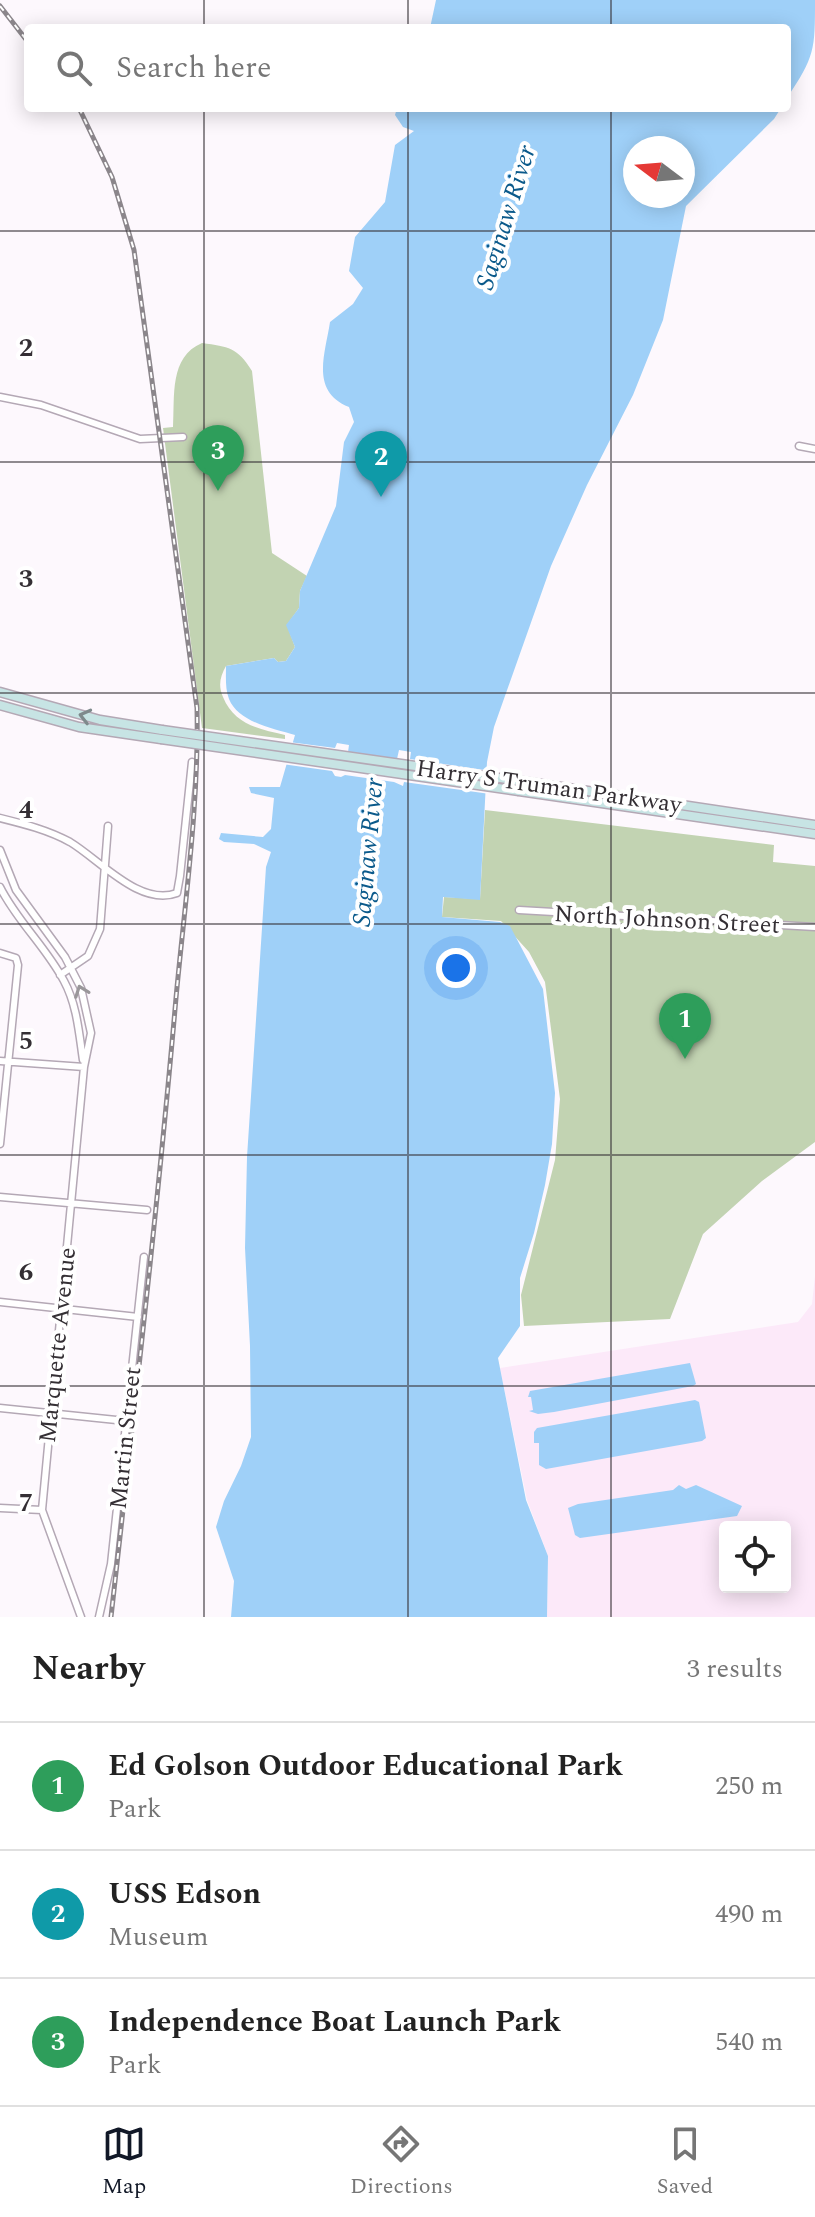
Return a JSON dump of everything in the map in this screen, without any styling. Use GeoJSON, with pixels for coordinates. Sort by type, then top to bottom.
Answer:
{"type":"FeatureCollection","features":[{"type":"Feature","properties":{"kind":"main road","name":"Harry S Truman Parkway"},"geometry":{"type":"LineString","coordinates":[[0,692],[161,734]]}},
{"type":"Feature","properties":{"kind":"main road","name":"Harry S Truman Parkway"},"geometry":{"type":"LineString","coordinates":[[0,705],[79,727],[161,734],[815,825]]}},
{"type":"Feature","properties":{"kind":"main road","name":"Harry S Truman Parkway"},"geometry":{"type":"LineString","coordinates":[[520,786],[815,834]]}},
{"type":"Feature","properties":{"kind":"street"},"geometry":{"type":"LineString","coordinates":[[0,397],[41,405],[140,439],[183,437]]}},
{"type":"Feature","properties":{"kind":"street"},"geometry":{"type":"LineString","coordinates":[[799,446],[815,449]]}},
{"type":"Feature","properties":{"kind":"street"},"geometry":{"type":"LineString","coordinates":[[0,818],[68,841],[130,886],[168,896],[177,893],[192,762]]}},
{"type":"Feature","properties":{"kind":"street"},"geometry":{"type":"LineString","coordinates":[[60,975],[88,956],[100,929],[108,826]]}},
{"type":"Feature","properties":{"kind":"street","name":"Marquette Avenue"},"geometry":{"type":"LineString","coordinates":[[0,850],[16,890],[72,968],[85,1002],[91,1033],[84,1067],[42,1510],[81,1617]]}},
{"type":"Feature","properties":{"kind":"street","name":"Marquette Avenue"},"geometry":{"type":"LineString","coordinates":[[0,887],[60,975],[76,1015],[84,1067]]}},
{"type":"Feature","properties":{"kind":"street","name":"North Johnson Street"},"geometry":{"type":"LineString","coordinates":[[519,910],[815,927]]}},
{"type":"Feature","properties":{"kind":"street"},"geometry":{"type":"LineString","coordinates":[[0,953],[16,958],[17,974],[0,1144]]}},
{"type":"Feature","properties":{"kind":"street"},"geometry":{"type":"LineString","coordinates":[[0,1061],[84,1067]]}},
{"type":"Feature","properties":{"kind":"street"},"geometry":{"type":"LineString","coordinates":[[0,1197],[147,1210]]}},
{"type":"Feature","properties":{"kind":"street","name":"Martin Street"},"geometry":{"type":"LineString","coordinates":[[99,1617],[111,1564],[144,1257]]}},
{"type":"Feature","properties":{"kind":"street"},"geometry":{"type":"LineString","coordinates":[[0,1302],[138,1317]]}},
{"type":"Feature","properties":{"kind":"street"},"geometry":{"type":"LineString","coordinates":[[0,1408],[126,1421]]}},
{"type":"Feature","properties":{"kind":"street"},"geometry":{"type":"LineString","coordinates":[[0,1508],[42,1510]]}},
{"type":"Feature","properties":{"kind":"shaded area"},"geometry":{"type":"Polygon","coordinates":[[[815,1276],[815,1617],[547,1617],[548,1556],[527,1500],[500,1368],[798,1322],[812,1304],[815,1276]]]}},
{"type":"Feature","properties":{"kind":"green space"},"geometry":{"type":"Polygon","coordinates":[[[202,343],[232,350],[242,357],[252,371],[272,553],[307,576],[300,591],[299,608],[287,625],[295,647],[286,661],[278,662],[274,658],[226,666],[220,681],[223,697],[240,719],[285,735],[285,739],[202,728],[163,428],[173,427],[174,390],[179,368],[191,349],[202,343]]]}},
{"type":"Feature","properties":{"kind":"green space"},"geometry":{"type":"Polygon","coordinates":[[[485,810],[774,845],[773,862],[815,866],[815,1142],[762,1181],[703,1234],[670,1319],[524,1326],[521,1295],[555,1160],[560,1099],[545,982],[529,952],[501,921],[442,917],[444,897],[480,899],[485,810]]]}},
{"type":"Feature","properties":{"kind":"water"},"geometry":{"type":"Polygon","coordinates":[[[436,0],[815,0],[812,52],[791,92],[791,24],[431,24],[436,0]]]}},
{"type":"Feature","properties":{"kind":"water","name":"Saginaw River"},"geometry":{"type":"Polygon","coordinates":[[[396,112],[778,112],[695,197],[695,136],[623,136],[623,208],[686,208],[663,320],[633,395],[587,485],[551,566],[494,727],[487,762],[480,900],[443,897],[442,917],[500,922],[510,926],[543,989],[555,1093],[552,1144],[534,1233],[520,1278],[520,1326],[498,1358],[526,1500],[548,1556],[547,1617],[231,1617],[234,1581],[216,1527],[251,1437],[245,1248],[247,1157],[266,867],[271,852],[254,844],[219,839],[221,833],[263,837],[271,829],[274,798],[251,793],[249,787],[280,787],[295,735],[248,719],[234,707],[227,691],[226,666],[274,658],[278,662],[286,661],[295,647],[286,625],[299,608],[300,591],[336,506],[344,442],[354,422],[349,407],[329,392],[325,382],[324,359],[330,322],[353,304],[363,288],[349,271],[355,237],[385,202],[395,145],[414,131],[403,127],[396,112]]]}},
{"type":"Feature","properties":{"kind":"water"},"geometry":{"type":"Polygon","coordinates":[[[690,1363],[696,1384],[693,1386],[554,1412],[538,1414],[529,1411],[533,1410],[531,1397],[528,1397],[530,1391],[690,1363]]]}},
{"type":"Feature","properties":{"kind":"water"},"geometry":{"type":"Polygon","coordinates":[[[695,1400],[699,1402],[706,1438],[702,1441],[546,1469],[539,1465],[539,1443],[534,1443],[537,1428],[695,1400]]]}},
{"type":"Feature","properties":{"kind":"water"},"geometry":{"type":"Polygon","coordinates":[[[679,1485],[686,1489],[696,1485],[742,1506],[737,1516],[580,1538],[575,1535],[568,1508],[673,1490],[679,1485]]]}},
{"type":"Feature","properties":{"kind":"pier"},"geometry":{"type":"Polygon","coordinates":[[[289,742],[335,748],[337,743],[349,745],[348,752],[397,759],[399,750],[411,752],[410,759],[491,771],[490,794],[404,782],[403,786],[282,764],[289,742]]]}},
{"type":"Feature","properties":{"kind":"railway"},"geometry":{"type":"LineString","coordinates":[[0,6],[24,37]]}},
{"type":"Feature","properties":{"kind":"railway"},"geometry":{"type":"LineString","coordinates":[[81,112],[112,177],[134,250],[197,708],[191,853],[154,1231],[111,1617]]}},
{"type":"Feature","properties":{"kind":"place","name":"Independence Boat Launch Park"},"geometry":{"type":"Point","coordinates":[218,491]}},
{"type":"Feature","properties":{"kind":"place","name":"USS Edson"},"geometry":{"type":"Point","coordinates":[381,497]}},
{"type":"Feature","properties":{"kind":"place","name":"Ed Golson Outdoor Educational Park"},"geometry":{"type":"Point","coordinates":[685,1059]}}]}
